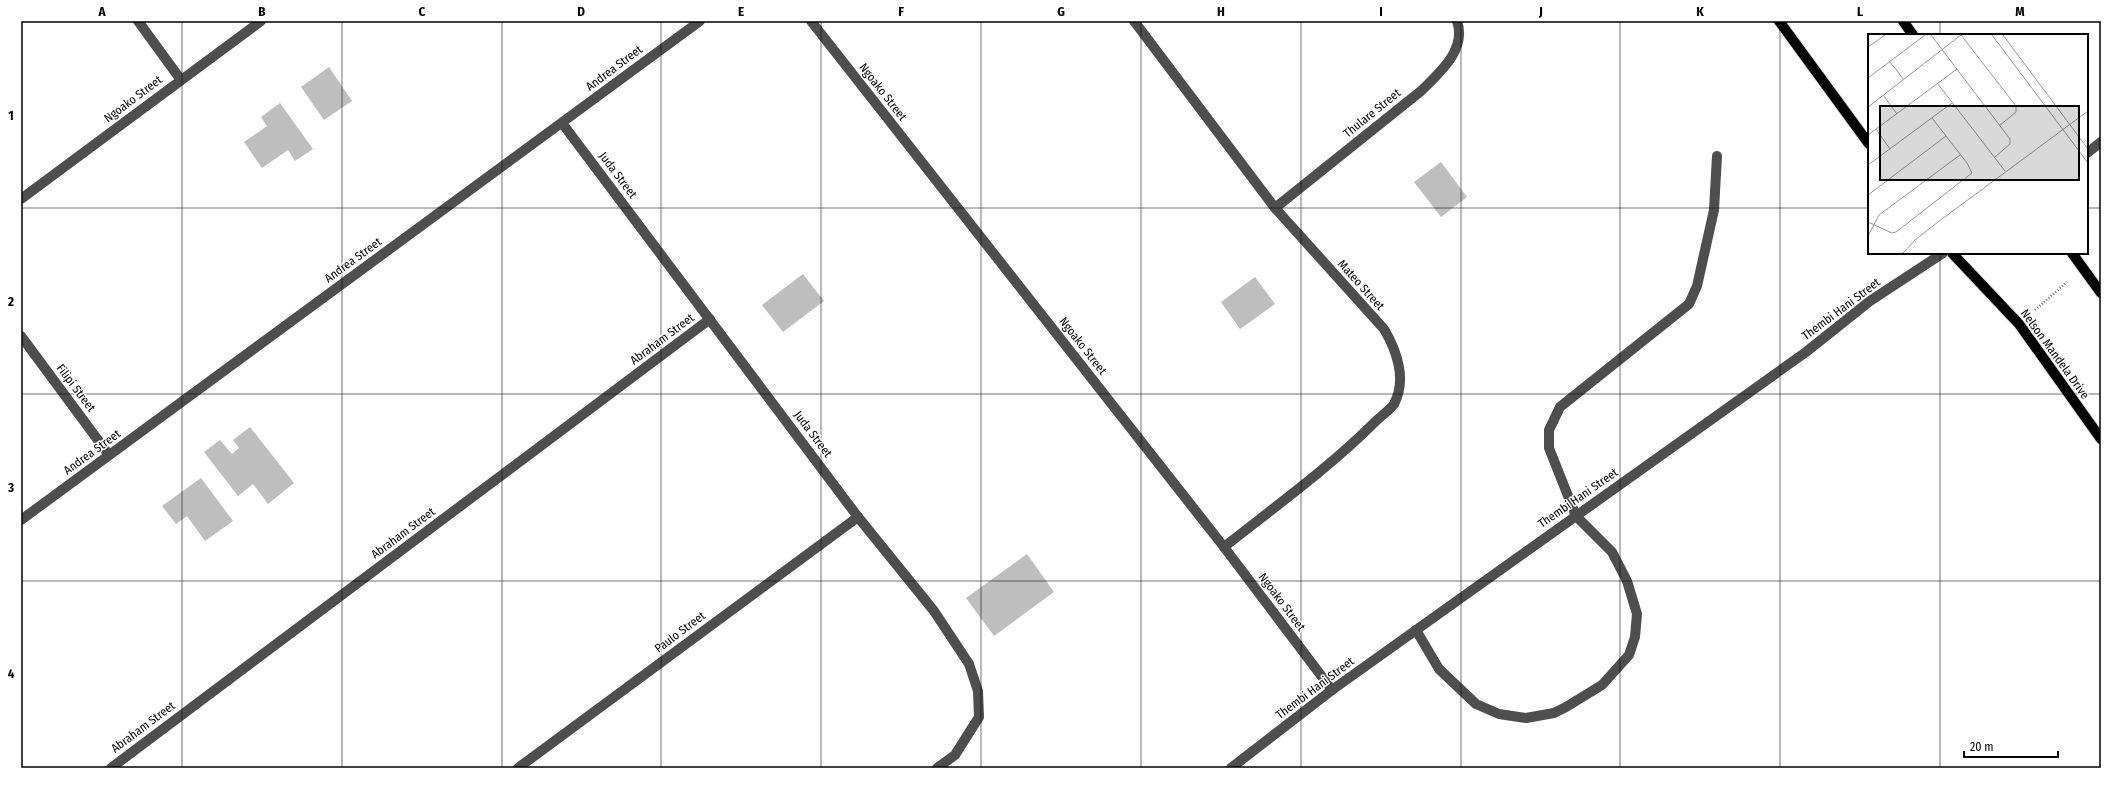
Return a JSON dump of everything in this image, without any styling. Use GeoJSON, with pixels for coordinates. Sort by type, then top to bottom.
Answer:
{"type":"FeatureCollection","features":[{"type":"Feature","properties":{"kind":"main road"},"geometry":{"type":"LineString","coordinates":[[1779,21],[1868,143]]}},
{"type":"Feature","properties":{"kind":"main road"},"geometry":{"type":"LineString","coordinates":[[1903,21],[1912,34]]}},
{"type":"Feature","properties":{"kind":"main road","name":"Nelson Mandela Drive"},"geometry":{"type":"LineString","coordinates":[[1953,254],[2019,324],[2101,439]]}},
{"type":"Feature","properties":{"kind":"main road"},"geometry":{"type":"LineString","coordinates":[[2073,254],[2101,293]]}},
{"type":"Feature","properties":{"kind":"street"},"geometry":{"type":"LineString","coordinates":[[138,21],[181,80]]}},
{"type":"Feature","properties":{"kind":"street","name":"Ngoako Street"},"geometry":{"type":"LineString","coordinates":[[21,199],[261,21]]}},
{"type":"Feature","properties":{"kind":"street","name":"Andrea Street"},"geometry":{"type":"LineString","coordinates":[[21,520],[700,21]]}},
{"type":"Feature","properties":{"kind":"street","name":"Ngoako Street"},"geometry":{"type":"LineString","coordinates":[[811,21],[1224,547],[1332,690]]}},
{"type":"Feature","properties":{"kind":"street","name":"Mateo Street"},"geometry":{"type":"LineString","coordinates":[[1134,21],[1275,208],[1384,329],[1394,346],[1399,365],[1400,387],[1393,405],[1357,441],[1224,547]]}},
{"type":"Feature","properties":{"kind":"street","name":"Thulare Street"},"geometry":{"type":"LineString","coordinates":[[1275,208],[1420,91],[1446,66],[1451,60],[1457,40],[1457,21]]}},
{"type":"Feature","properties":{"kind":"street","name":"Juda Street"},"geometry":{"type":"LineString","coordinates":[[562,123],[858,517],[934,611],[969,664],[978,691],[979,717],[955,755],[937,768]]}},
{"type":"Feature","properties":{"kind":"street"},"geometry":{"type":"LineString","coordinates":[[2088,152],[2101,142]]}},
{"type":"Feature","properties":{"kind":"street"},"geometry":{"type":"LineString","coordinates":[[1416,630],[1439,669],[1456,687],[1476,704],[1499,714],[1526,718],[1554,713],[1602,684],[1630,655],[1635,637],[1637,614],[1627,581],[1612,552],[1576,516],[1549,448],[1549,430],[1560,407],[1689,304],[1697,286],[1714,210],[1717,156]]}},
{"type":"Feature","properties":{"kind":"street","name":"Thembi Hani Street"},"geometry":{"type":"LineString","coordinates":[[1231,768],[1332,690],[1806,352],[1870,301],[1941,254]]}},
{"type":"Feature","properties":{"kind":"street","name":"Abraham Street"},"geometry":{"type":"LineString","coordinates":[[111,768],[710,319]]}},
{"type":"Feature","properties":{"kind":"street","name":"Filipi Street"},"geometry":{"type":"LineString","coordinates":[[21,336],[109,455]]}},
{"type":"Feature","properties":{"kind":"street","name":"Paulo Street"},"geometry":{"type":"LineString","coordinates":[[518,768],[858,517]]}},
{"type":"Feature","properties":{"kind":"path"},"geometry":{"type":"LineString","coordinates":[[2019,324],[2083,268]]}},
{"type":"Feature","properties":{"kind":"building"},"geometry":{"type":"Polygon","coordinates":[[[329,67],[352,101],[324,120],[301,87],[329,67]]]}},
{"type":"Feature","properties":{"kind":"building"},"geometry":{"type":"Polygon","coordinates":[[[280,103],[313,149],[295,161],[288,150],[262,168],[244,142],[267,126],[261,117],[280,103]]]}},
{"type":"Feature","properties":{"kind":"building"},"geometry":{"type":"Polygon","coordinates":[[[1441,162],[1467,197],[1441,217],[1414,182],[1441,162]]]}},
{"type":"Feature","properties":{"kind":"building"},"geometry":{"type":"Polygon","coordinates":[[[803,274],[824,301],[783,332],[762,305],[803,274]]]}},
{"type":"Feature","properties":{"kind":"building"},"geometry":{"type":"Polygon","coordinates":[[[1255,277],[1275,304],[1240,329],[1221,302],[1255,277]]]}},
{"type":"Feature","properties":{"kind":"building"},"geometry":{"type":"Polygon","coordinates":[[[250,427],[294,483],[268,504],[253,484],[238,496],[204,452],[220,440],[232,454],[239,448],[233,440],[250,427]]]}},
{"type":"Feature","properties":{"kind":"building"},"geometry":{"type":"Polygon","coordinates":[[[201,478],[233,521],[205,541],[187,516],[176,524],[162,506],[201,478]]]}},
{"type":"Feature","properties":{"kind":"building"},"geometry":{"type":"Polygon","coordinates":[[[1027,554],[1054,592],[994,636],[966,598],[1027,554]]]}}]}
